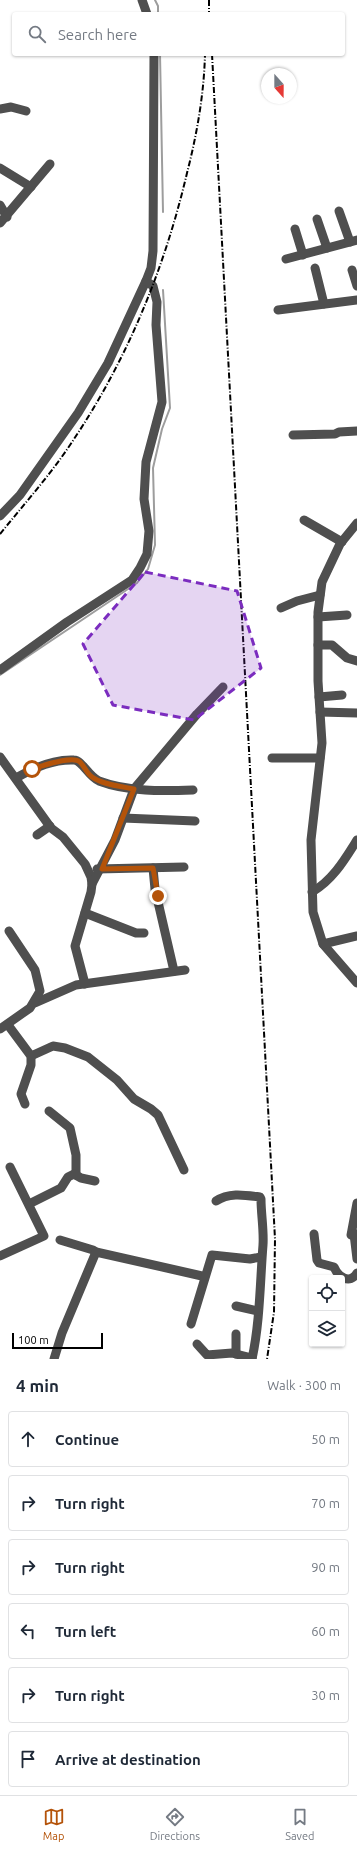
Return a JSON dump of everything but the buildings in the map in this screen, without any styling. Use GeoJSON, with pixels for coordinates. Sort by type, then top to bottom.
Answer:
{"type":"FeatureCollection","features":[{"type":"Feature","properties":{"kind":"street"},"geometry":{"type":"LineString","coordinates":[[142,0],[146,12]]}},
{"type":"Feature","properties":{"kind":"street"},"geometry":{"type":"LineString","coordinates":[[0,516],[20,495],[78,413],[102,375],[151,268],[153,251],[154,56]]}},
{"type":"Feature","properties":{"kind":"street"},"geometry":{"type":"LineString","coordinates":[[0,109],[11,107],[26,111]]}},
{"type":"Feature","properties":{"kind":"street"},"geometry":{"type":"LineString","coordinates":[[3,220],[50,164]]}},
{"type":"Feature","properties":{"kind":"street"},"geometry":{"type":"LineString","coordinates":[[0,168],[31,187]]}},
{"type":"Feature","properties":{"kind":"street"},"geometry":{"type":"LineString","coordinates":[[0,205],[3,220]]}},
{"type":"Feature","properties":{"kind":"street"},"geometry":{"type":"LineString","coordinates":[[286,259],[353,241],[339,211]]}},
{"type":"Feature","properties":{"kind":"street"},"geometry":{"type":"LineString","coordinates":[[317,219],[327,248]]}},
{"type":"Feature","properties":{"kind":"street"},"geometry":{"type":"LineString","coordinates":[[295,229],[302,255]]}},
{"type":"Feature","properties":{"kind":"street"},"geometry":{"type":"LineString","coordinates":[[314,268],[324,304]]}},
{"type":"Feature","properties":{"kind":"street"},"geometry":{"type":"LineString","coordinates":[[352,270],[357,286]]}},
{"type":"Feature","properties":{"kind":"street"},"geometry":{"type":"LineString","coordinates":[[0,670],[67,622],[132,580],[147,554],[149,531],[144,499],[146,462],[162,402],[156,325],[157,302],[153,286],[146,281]]}},
{"type":"Feature","properties":{"kind":"street"},"geometry":{"type":"LineString","coordinates":[[278,310],[357,300]]}},
{"type":"Feature","properties":{"kind":"street"},"geometry":{"type":"LineString","coordinates":[[294,435],[335,434],[339,432],[357,431]]}},
{"type":"Feature","properties":{"kind":"street"},"geometry":{"type":"LineString","coordinates":[[304,520],[342,542]]}},
{"type":"Feature","properties":{"kind":"street"},"geometry":{"type":"LineString","coordinates":[[357,523],[342,542],[322,582],[320,595],[318,645],[322,743],[311,840],[313,912],[323,944],[357,983]]}},
{"type":"Feature","properties":{"kind":"street"},"geometry":{"type":"LineString","coordinates":[[281,608],[297,601],[320,595]]}},
{"type":"Feature","properties":{"kind":"street"},"geometry":{"type":"LineString","coordinates":[[318,617],[347,615]]}},
{"type":"Feature","properties":{"kind":"street"},"geometry":{"type":"LineString","coordinates":[[318,645],[332,645],[347,658],[357,661]]}},
{"type":"Feature","properties":{"kind":"street"},"geometry":{"type":"LineString","coordinates":[[85,984],[75,946],[92,884],[102,869],[134,789],[197,714],[223,687]]}},
{"type":"Feature","properties":{"kind":"street"},"geometry":{"type":"LineString","coordinates":[[319,697],[342,696]]}},
{"type":"Feature","properties":{"kind":"street"},"geometry":{"type":"LineString","coordinates":[[320,712],[357,714]]}},
{"type":"Feature","properties":{"kind":"street"},"geometry":{"type":"LineString","coordinates":[[0,756],[50,826],[63,837],[88,869],[92,884]]}},
{"type":"Feature","properties":{"kind":"street"},"geometry":{"type":"LineString","coordinates":[[272,758],[320,758]]}},
{"type":"Feature","properties":{"kind":"street"},"geometry":{"type":"LineString","coordinates":[[16,778],[32,769],[54,763],[76,760],[80,761],[92,777],[101,781],[134,789],[168,791],[193,790]]}},
{"type":"Feature","properties":{"kind":"street"},"geometry":{"type":"LineString","coordinates":[[123,818],[195,821]]}},
{"type":"Feature","properties":{"kind":"street"},"geometry":{"type":"LineString","coordinates":[[37,835],[50,826]]}},
{"type":"Feature","properties":{"kind":"street"},"geometry":{"type":"LineString","coordinates":[[312,892],[323,886],[344,861],[357,840]]}},
{"type":"Feature","properties":{"kind":"street"},"geometry":{"type":"LineString","coordinates":[[88,869],[184,867]]}},
{"type":"Feature","properties":{"kind":"street"},"geometry":{"type":"LineString","coordinates":[[153,868],[155,889],[174,971]]}},
{"type":"Feature","properties":{"kind":"street"},"geometry":{"type":"LineString","coordinates":[[85,913],[136,932],[144,933]]}},
{"type":"Feature","properties":{"kind":"street"},"geometry":{"type":"LineString","coordinates":[[9,931],[35,970],[40,991],[35,1003]]}},
{"type":"Feature","properties":{"kind":"street"},"geometry":{"type":"LineString","coordinates":[[323,944],[357,936]]}},
{"type":"Feature","properties":{"kind":"street"},"geometry":{"type":"LineString","coordinates":[[32,1056],[4,1027],[35,1003],[76,985],[185,970]]}},
{"type":"Feature","properties":{"kind":"street"},"geometry":{"type":"LineString","coordinates":[[32,1056],[53,1046],[65,1048],[88,1057],[117,1080],[134,1099],[158,1115],[184,1170]]}},
{"type":"Feature","properties":{"kind":"street"},"geometry":{"type":"LineString","coordinates":[[25,1104],[21,1094],[31,1065],[32,1056]]}},
{"type":"Feature","properties":{"kind":"street"},"geometry":{"type":"LineString","coordinates":[[49,1111],[70,1128],[76,1155],[76,1175]]}},
{"type":"Feature","properties":{"kind":"street"},"geometry":{"type":"LineString","coordinates":[[0,1256],[44,1236],[10,1167]]}},
{"type":"Feature","properties":{"kind":"street"},"geometry":{"type":"LineString","coordinates":[[29,1204],[61,1188],[68,1177],[74,1174],[81,1178],[95,1181]]}},
{"type":"Feature","properties":{"kind":"street"},"geometry":{"type":"LineString","coordinates":[[197,1344],[207,1357],[236,1354],[252,1359],[257,1337],[263,1244],[261,1199],[260,1197],[232,1195],[222,1197],[216,1201]]}},
{"type":"Feature","properties":{"kind":"street"},"geometry":{"type":"LineString","coordinates":[[357,1203],[351,1235],[356,1234],[357,1259]]}},
{"type":"Feature","properties":{"kind":"street"},"geometry":{"type":"LineString","coordinates":[[314,1234],[317,1260],[319,1263],[334,1267],[336,1273],[342,1278],[350,1278],[355,1276],[357,1273]]}},
{"type":"Feature","properties":{"kind":"street"},"geometry":{"type":"LineString","coordinates":[[60,1240],[96,1252],[202,1276]]}},
{"type":"Feature","properties":{"kind":"street"},"geometry":{"type":"LineString","coordinates":[[54,1359],[62,1333],[96,1252]]}},
{"type":"Feature","properties":{"kind":"street"},"geometry":{"type":"LineString","coordinates":[[191,1324],[212,1255],[250,1259],[261,1257]]}},
{"type":"Feature","properties":{"kind":"street"},"geometry":{"type":"LineString","coordinates":[[236,1306],[258,1310]]}},
{"type":"Feature","properties":{"kind":"street"},"geometry":{"type":"LineString","coordinates":[[236,1334],[236,1354]]}},
{"type":"Feature","properties":{"kind":"highlighted area"},"geometry":{"type":"Polygon","coordinates":[[[145,572],[237,591],[261,668],[194,720],[113,705],[83,644],[145,572]]]}},
{"type":"Feature","properties":{"kind":"waterway"},"geometry":{"type":"LineString","coordinates":[[155,0],[158,6],[158,12]]}},
{"type":"Feature","properties":{"kind":"waterway"},"geometry":{"type":"LineString","coordinates":[[160,56],[163,212]]}},
{"type":"Feature","properties":{"kind":"waterway"},"geometry":{"type":"LineString","coordinates":[[0,675],[137,583],[148,569],[155,545],[153,468],[162,429],[170,408],[163,290]]}},
{"type":"Feature","properties":{"kind":"railway"},"geometry":{"type":"LineString","coordinates":[[209,0],[209,12]]}},
{"type":"Feature","properties":{"kind":"railway"},"geometry":{"type":"LineString","coordinates":[[0,534],[66,452],[93,408],[128,344],[156,277],[178,208],[197,129],[202,99],[205,56]]}},
{"type":"Feature","properties":{"kind":"railway"},"geometry":{"type":"LineString","coordinates":[[212,56],[275,1239],[274,1312],[267,1359]]}},
{"type":"Feature","properties":{"kind":"route"},"geometry":{"type":"LineString","coordinates":[[32,769],[54,763],[76,760],[80,761],[92,777],[101,781],[134,789],[115,840],[102,869],[153,868],[155,889],[158,896]]}}]}
